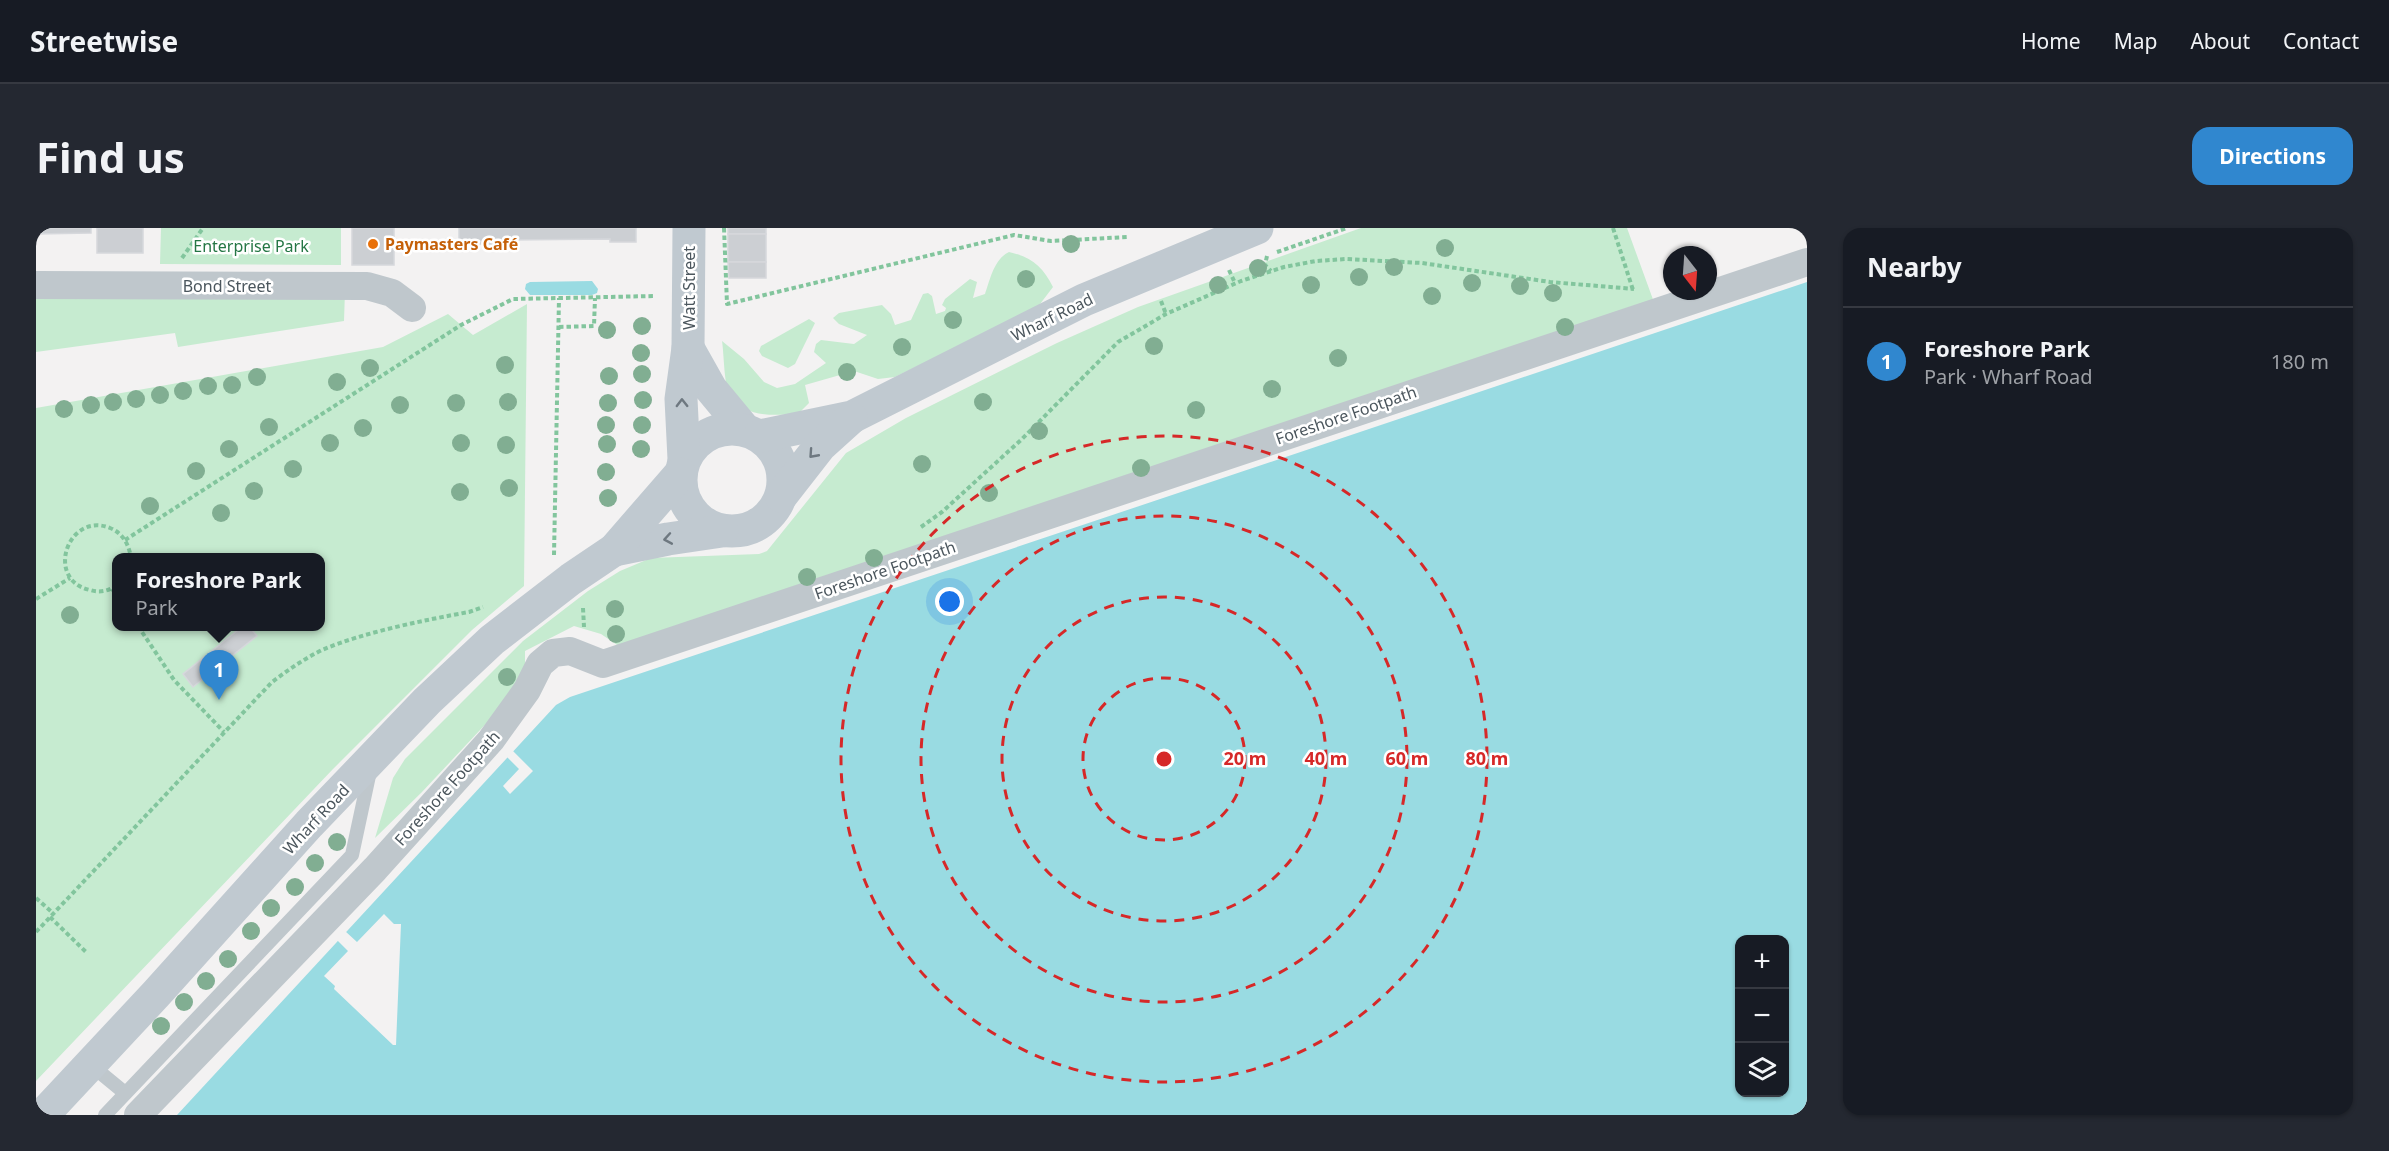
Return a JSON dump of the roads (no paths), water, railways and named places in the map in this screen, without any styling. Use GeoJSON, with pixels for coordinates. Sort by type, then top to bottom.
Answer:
{"type":"FeatureCollection","features":[{"type":"Feature","properties":{"kind":"main road","name":"Watt Street"},"geometry":{"type":"LineString","coordinates":[[682,466],[681,399],[688,348],[689,228]]}},
{"type":"Feature","properties":{"kind":"main road","name":"Wharf Road"},"geometry":{"type":"LineString","coordinates":[[781,496],[820,446],[852,417],[1084,300],[1257,228]]}},
{"type":"Feature","properties":{"kind":"main road","name":"Watt Street"},"geometry":{"type":"LineString","coordinates":[[688,348],[711,389],[752,433]]}},
{"type":"Feature","properties":{"kind":"main road","name":"Wharf Road"},"geometry":{"type":"LineString","coordinates":[[752,433],[852,417]]}},
{"type":"Feature","properties":{"kind":"main road"},"geometry":{"type":"LineString","coordinates":[[726,428],[752,433],[776,452],[783,473],[781,496],[775,509],[751,528],[737,532],[722,531],[704,524],[690,511],[681,493],[682,466],[694,444],[709,433],[726,428]]}},
{"type":"Feature","properties":{"kind":"main road","name":"Wharf Road"},"geometry":{"type":"LineString","coordinates":[[43,1115],[309,824],[428,701],[492,640],[571,579],[614,550],[682,466]]}},
{"type":"Feature","properties":{"kind":"main road","name":"Wharf Road"},"geometry":{"type":"LineString","coordinates":[[614,550],[668,538],[722,531]]}},
{"type":"Feature","properties":{"kind":"street","name":"Foreshore Footpath"},"geometry":{"type":"LineString","coordinates":[[132,1104],[375,869],[491,740],[527,690],[540,664],[553,653],[570,651],[603,664],[1642,303],[1807,262]]}},
{"type":"Feature","properties":{"kind":"street","name":"Bond Street"},"geometry":{"type":"LineString","coordinates":[[36,285],[367,286],[392,293],[412,308]]}},
{"type":"Feature","properties":{"kind":"lane"},"geometry":{"type":"LineString","coordinates":[[105,1115],[132,1104],[352,855],[372,760]]}},
{"type":"Feature","properties":{"kind":"lane"},"geometry":{"type":"LineString","coordinates":[[91,1065],[132,1104]]}},
{"type":"Feature","properties":{"kind":"water"},"geometry":{"type":"Polygon","coordinates":[[[592,281],[598,289],[597,293],[592,295],[530,295],[525,289],[526,284],[530,282],[592,281]]]}},
{"type":"Feature","properties":{"kind":"water"},"geometry":{"type":"Polygon","coordinates":[[[1807,282],[1807,1115],[177,1115],[556,705],[570,697],[1807,282]]]}},
{"type":"Feature","properties":{"kind":"place","name":"Paymasters Café"},"geometry":{"type":"Point","coordinates":[373,244]}},
{"type":"Feature","properties":{"kind":"place","name":"Foreshore Park"},"geometry":{"type":"Point","coordinates":[219,700]}},
{"type":"Feature","properties":{"kind":"park label","name":"Enterprise Park"},"geometry":{"type":"Point","coordinates":[251,246]}}]}
